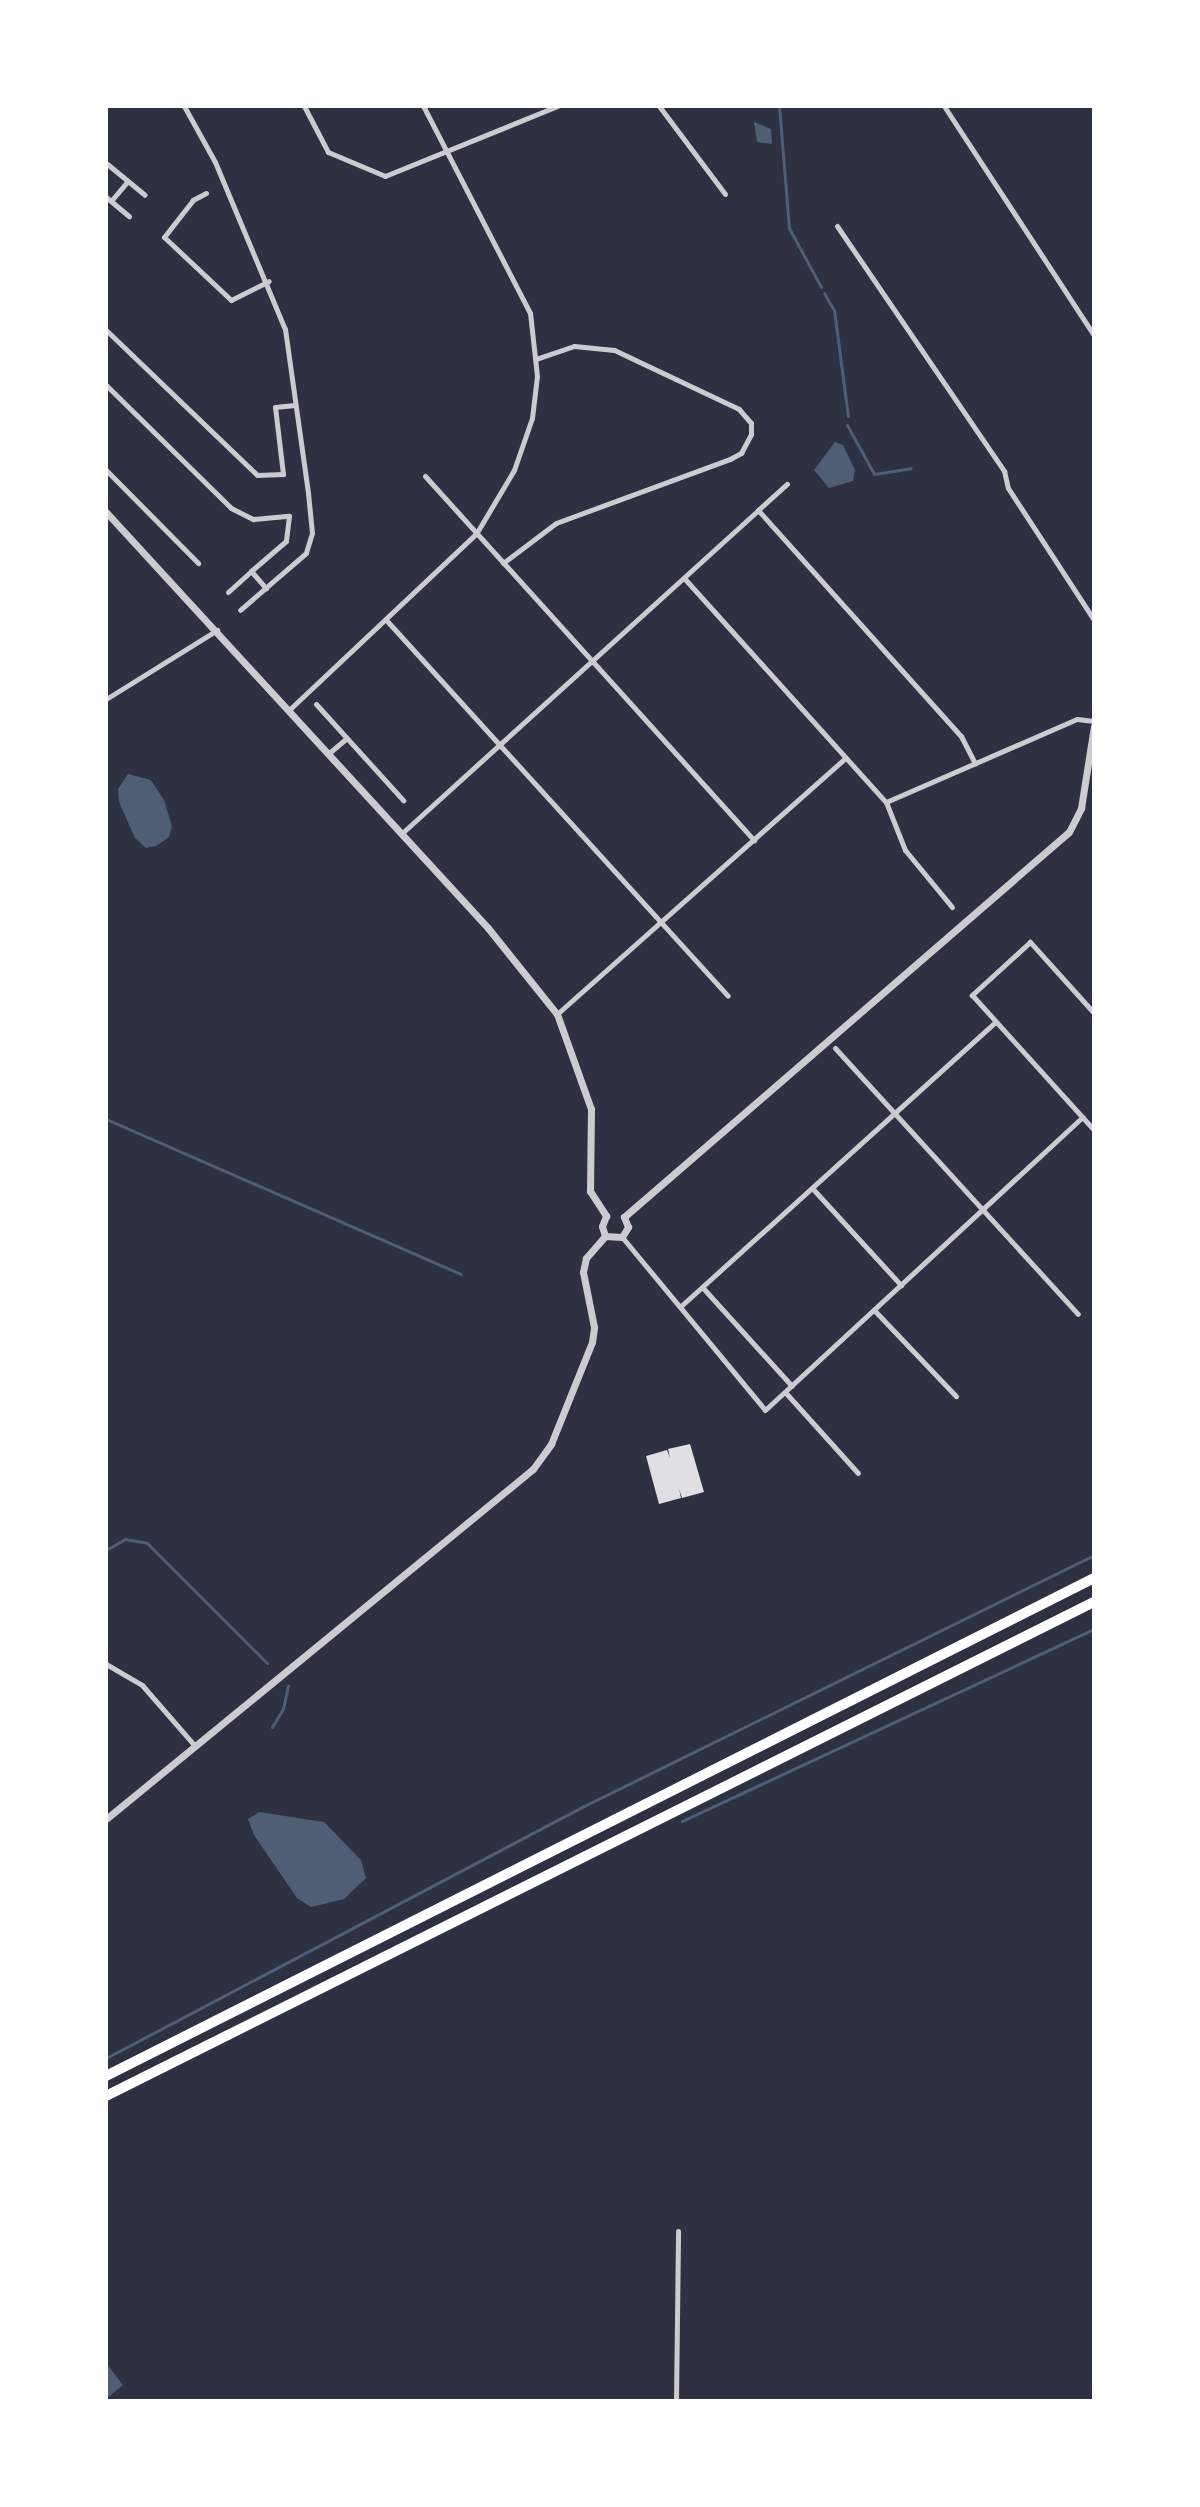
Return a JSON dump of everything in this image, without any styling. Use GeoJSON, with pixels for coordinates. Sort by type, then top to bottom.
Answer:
{"type":"FeatureCollection","features":[{"type":"Feature","properties":{"kind":"highway"},"geometry":{"type":"LineString","coordinates":[[106,2076],[1094,1578]]}},
{"type":"Feature","properties":{"kind":"highway"},"geometry":{"type":"LineString","coordinates":[[106,2096],[1094,1602]]}},
{"type":"Feature","properties":{"kind":"street"},"geometry":{"type":"LineString","coordinates":[[184,106],[269,281],[285,329],[312,533],[306,553],[240,610]]}},
{"type":"Feature","properties":{"kind":"street"},"geometry":{"type":"LineString","coordinates":[[304,106],[328,152],[379,175],[557,106]]}},
{"type":"Feature","properties":{"kind":"street"},"geometry":{"type":"LineString","coordinates":[[290,709],[388,622],[476,534],[523,447],[536,398],[536,359],[525,300],[423,106]]}},
{"type":"Feature","properties":{"kind":"street"},"geometry":{"type":"LineString","coordinates":[[659,106],[725,194]]}},
{"type":"Feature","properties":{"kind":"street"},"geometry":{"type":"LineString","coordinates":[[944,106],[1094,335]]}},
{"type":"Feature","properties":{"kind":"street"},"geometry":{"type":"LineString","coordinates":[[106,163],[145,195]]}},
{"type":"Feature","properties":{"kind":"street"},"geometry":{"type":"LineString","coordinates":[[128,181],[108,199],[129,216]]}},
{"type":"Feature","properties":{"kind":"street"},"geometry":{"type":"LineString","coordinates":[[206,193],[193,200],[164,237],[231,300],[269,281]]}},
{"type":"Feature","properties":{"kind":"street"},"geometry":{"type":"LineString","coordinates":[[837,226],[1004,471],[1008,488],[1094,620]]}},
{"type":"Feature","properties":{"kind":"street"},"geometry":{"type":"LineString","coordinates":[[106,330],[257,475],[283,474],[275,407],[295,405]]}},
{"type":"Feature","properties":{"kind":"street"},"geometry":{"type":"LineString","coordinates":[[503,563],[556,523],[730,459],[741,453],[751,434],[751,423],[739,409],[614,350],[574,346],[536,359]]}},
{"type":"Feature","properties":{"kind":"street"},"geometry":{"type":"LineString","coordinates":[[106,385],[231,508],[253,519],[289,516],[286,541],[228,592]]}},
{"type":"Feature","properties":{"kind":"street"},"geometry":{"type":"LineString","coordinates":[[106,470],[198,563]]}},
{"type":"Feature","properties":{"kind":"street"},"geometry":{"type":"LineString","coordinates":[[425,476],[754,840]]}},
{"type":"Feature","properties":{"kind":"street"},"geometry":{"type":"LineString","coordinates":[[401,834],[787,484]]}},
{"type":"Feature","properties":{"kind":"street"},"geometry":{"type":"LineString","coordinates":[[758,510],[961,736],[975,764]]}},
{"type":"Feature","properties":{"kind":"street"},"geometry":{"type":"LineString","coordinates":[[106,512],[218,630],[498,939],[557,1014],[591,1109],[590,1191],[606,1216]]}},
{"type":"Feature","properties":{"kind":"street"},"geometry":{"type":"LineString","coordinates":[[251,571],[266,588]]}},
{"type":"Feature","properties":{"kind":"street"},"geometry":{"type":"LineString","coordinates":[[684,578],[886,802],[909,857],[952,907]]}},
{"type":"Feature","properties":{"kind":"street"},"geometry":{"type":"LineString","coordinates":[[388,622],[728,996]]}},
{"type":"Feature","properties":{"kind":"street"},"geometry":{"type":"LineString","coordinates":[[106,699],[218,630]]}},
{"type":"Feature","properties":{"kind":"street"},"geometry":{"type":"LineString","coordinates":[[316,704],[403,800]]}},
{"type":"Feature","properties":{"kind":"street"},"geometry":{"type":"LineString","coordinates":[[606,1216],[624,1217],[1069,832],[1081,808],[1094,724],[1077,719],[886,802]]}},
{"type":"Feature","properties":{"kind":"street"},"geometry":{"type":"LineString","coordinates":[[329,753],[347,738]]}},
{"type":"Feature","properties":{"kind":"street"},"geometry":{"type":"LineString","coordinates":[[557,1014],[845,758]]}},
{"type":"Feature","properties":{"kind":"street"},"geometry":{"type":"LineString","coordinates":[[1094,1013],[1030,942],[972,995],[1094,1130]]}},
{"type":"Feature","properties":{"kind":"street"},"geometry":{"type":"LineString","coordinates":[[681,1306],[995,1022]]}},
{"type":"Feature","properties":{"kind":"street"},"geometry":{"type":"LineString","coordinates":[[835,1048],[1078,1314]]}},
{"type":"Feature","properties":{"kind":"street"},"geometry":{"type":"LineString","coordinates":[[605,1236],[622,1237],[765,1410],[1083,1117]]}},
{"type":"Feature","properties":{"kind":"street"},"geometry":{"type":"LineString","coordinates":[[812,1188],[901,1285]]}},
{"type":"Feature","properties":{"kind":"street"},"geometry":{"type":"LineString","coordinates":[[605,1236],[602,1226],[606,1216]]}},
{"type":"Feature","properties":{"kind":"street"},"geometry":{"type":"LineString","coordinates":[[622,1237],[628,1227],[624,1217]]}},
{"type":"Feature","properties":{"kind":"street"},"geometry":{"type":"LineString","coordinates":[[106,1819],[533,1469],[551,1444],[592,1342],[594,1327],[583,1272],[586,1258],[605,1236]]}},
{"type":"Feature","properties":{"kind":"street"},"geometry":{"type":"LineString","coordinates":[[703,1288],[792,1386]]}},
{"type":"Feature","properties":{"kind":"street"},"geometry":{"type":"LineString","coordinates":[[874,1310],[956,1396]]}},
{"type":"Feature","properties":{"kind":"street"},"geometry":{"type":"LineString","coordinates":[[785,1392],[858,1473]]}},
{"type":"Feature","properties":{"kind":"street"},"geometry":{"type":"LineString","coordinates":[[106,1664],[142,1685],[195,1747]]}},
{"type":"Feature","properties":{"kind":"street"},"geometry":{"type":"LineString","coordinates":[[676,2401],[678,2231]]}},
{"type":"Feature","properties":{"kind":"water"},"geometry":{"type":"Polygon","coordinates":[[[754,122],[771,129],[772,144],[757,142],[754,122]]]}},
{"type":"Feature","properties":{"kind":"water"},"geometry":{"type":"Polygon","coordinates":[[[835,442],[843,445],[855,470],[853,481],[829,488],[814,470],[835,442]]]}},
{"type":"Feature","properties":{"kind":"water"},"geometry":{"type":"Polygon","coordinates":[[[128,774],[151,780],[164,800],[172,826],[169,837],[156,846],[146,848],[135,838],[119,802],[118,789],[128,774]]]}},
{"type":"Feature","properties":{"kind":"water"},"geometry":{"type":"Polygon","coordinates":[[[259,1812],[324,1822],[361,1860],[366,1878],[344,1899],[311,1907],[297,1898],[254,1835],[248,1819],[259,1812]]]}},
{"type":"Feature","properties":{"kind":"water"},"geometry":{"type":"Polygon","coordinates":[[[106,2363],[123,2385],[106,2399],[106,2363]]]}},
{"type":"Feature","properties":{"kind":"building"},"geometry":{"type":"Polygon","coordinates":[[[690,1444],[704,1492],[682,1498],[679,1489],[681,1498],[659,1504],[646,1456],[667,1450],[670,1458],[668,1449],[690,1444]]]}},
{"type":"Feature","properties":{"kind":"waterway"},"geometry":{"type":"LineString","coordinates":[[779,106],[789,228],[821,287]]}},
{"type":"Feature","properties":{"kind":"waterway"},"geometry":{"type":"LineString","coordinates":[[824,293],[834,310],[848,416]]}},
{"type":"Feature","properties":{"kind":"waterway"},"geometry":{"type":"LineString","coordinates":[[847,425],[874,474],[911,468]]}},
{"type":"Feature","properties":{"kind":"waterway"},"geometry":{"type":"LineString","coordinates":[[106,1119],[461,1274]]}},
{"type":"Feature","properties":{"kind":"waterway"},"geometry":{"type":"LineString","coordinates":[[106,1550],[125,1539],[147,1543],[267,1663]]}},
{"type":"Feature","properties":{"kind":"waterway"},"geometry":{"type":"LineString","coordinates":[[106,2058],[584,1806],[1094,1555]]}},
{"type":"Feature","properties":{"kind":"waterway"},"geometry":{"type":"LineString","coordinates":[[682,1821],[1094,1629]]}},
{"type":"Feature","properties":{"kind":"waterway"},"geometry":{"type":"LineString","coordinates":[[272,1727],[283,1709],[288,1686]]}}]}
